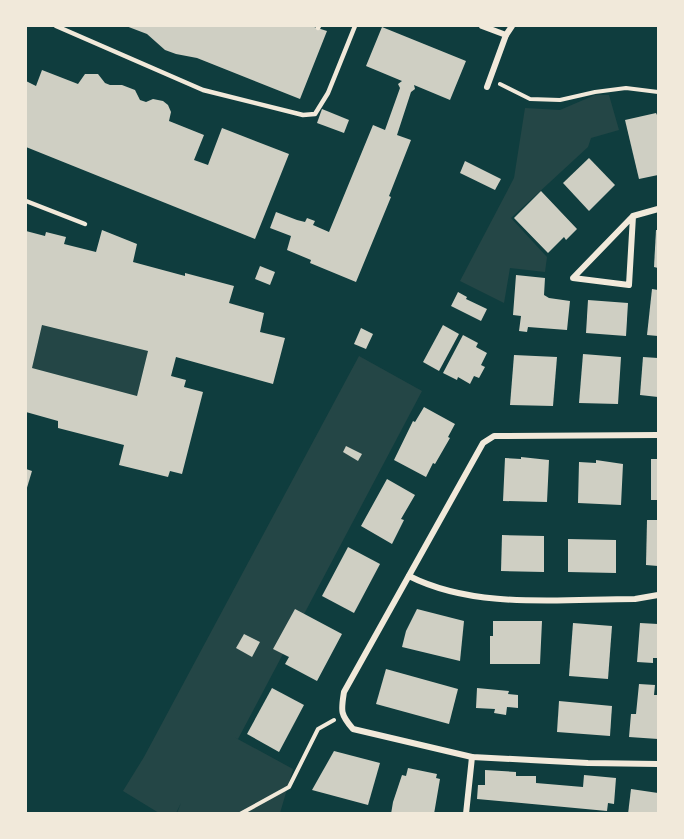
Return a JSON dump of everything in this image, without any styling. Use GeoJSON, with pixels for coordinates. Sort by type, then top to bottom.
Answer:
{"type":"FeatureCollection","features":[{"type":"Feature","properties":{"kind":"street"},"geometry":{"type":"LineString","coordinates":[[482,26],[506,35]]}},
{"type":"Feature","properties":{"kind":"street"},"geometry":{"type":"LineString","coordinates":[[487,87],[506,35],[512,26]]}},
{"type":"Feature","properties":{"kind":"street"},"geometry":{"type":"LineString","coordinates":[[633,216],[629,285],[573,278],[633,216],[658,209]]}},
{"type":"Feature","properties":{"kind":"street"},"geometry":{"type":"LineString","coordinates":[[658,435],[494,436],[483,443],[345,692],[342,715],[353,729],[472,756],[588,763],[658,764]]}},
{"type":"Feature","properties":{"kind":"street"},"geometry":{"type":"LineString","coordinates":[[409,576],[426,585],[491,600],[635,599],[658,595]]}},
{"type":"Feature","properties":{"kind":"street"},"geometry":{"type":"LineString","coordinates":[[466,813],[472,756]]}},
{"type":"Feature","properties":{"kind":"lane"},"geometry":{"type":"LineString","coordinates":[[56,26],[203,90],[303,115],[315,114],[328,93],[354,26]]}},
{"type":"Feature","properties":{"kind":"lane"},"geometry":{"type":"LineString","coordinates":[[26,201],[85,224]]}},
{"type":"Feature","properties":{"kind":"path"},"geometry":{"type":"LineString","coordinates":[[491,79],[530,99],[560,100],[626,88],[658,92]]}},
{"type":"Feature","properties":{"kind":"path"},"geometry":{"type":"LineString","coordinates":[[240,813],[289,787],[318,729],[342,715]]}},
{"type":"Feature","properties":{"kind":"shaded area"},"geometry":{"type":"Polygon","coordinates":[[[595,95],[609,95],[619,130],[591,138],[588,147],[511,218],[547,257],[545,272],[510,268],[504,303],[460,281],[514,178],[525,108],[560,110],[595,95]]]}},
{"type":"Feature","properties":{"kind":"shaded area"},"geometry":{"type":"Polygon","coordinates":[[[42,325],[148,351],[137,396],[32,368],[42,325]]]}},
{"type":"Feature","properties":{"kind":"shaded area"},"geometry":{"type":"Polygon","coordinates":[[[359,356],[422,391],[238,739],[234,737],[293,769],[280,813],[177,813],[181,803],[176,813],[159,813],[123,791],[144,757],[359,356]]]}},
{"type":"Feature","properties":{"kind":"building"},"geometry":{"type":"Polygon","coordinates":[[[126,26],[311,26],[327,31],[300,99],[197,58],[165,50],[147,34],[126,26]]]}},
{"type":"Feature","properties":{"kind":"building"},"geometry":{"type":"Polygon","coordinates":[[[382,27],[466,61],[450,100],[414,85],[415,89],[411,92],[397,135],[411,140],[389,196],[391,197],[356,282],[310,263],[311,260],[287,250],[291,236],[270,228],[276,212],[305,222],[307,218],[315,221],[313,225],[329,232],[373,125],[385,130],[400,88],[398,84],[402,81],[366,66],[382,27]]]}},
{"type":"Feature","properties":{"kind":"building"},"geometry":{"type":"Polygon","coordinates":[[[42,70],[78,84],[85,74],[98,74],[105,83],[122,85],[135,90],[140,100],[163,101],[171,112],[169,121],[204,135],[194,160],[208,165],[222,128],[289,154],[255,239],[26,147],[26,81],[36,86],[42,70]]]}},
{"type":"Feature","properties":{"kind":"building"},"geometry":{"type":"Polygon","coordinates":[[[322,109],[349,120],[344,133],[317,123],[322,109]]]}},
{"type":"Feature","properties":{"kind":"building"},"geometry":{"type":"Polygon","coordinates":[[[656,113],[658,117],[658,175],[639,179],[625,120],[656,113]]]}},
{"type":"Feature","properties":{"kind":"building"},"geometry":{"type":"Polygon","coordinates":[[[589,158],[615,185],[589,211],[563,183],[589,158]]]}},
{"type":"Feature","properties":{"kind":"building"},"geometry":{"type":"Polygon","coordinates":[[[465,161],[501,179],[495,190],[460,173],[465,161]]]}},
{"type":"Feature","properties":{"kind":"building"},"geometry":{"type":"Polygon","coordinates":[[[541,191],[577,229],[566,240],[564,237],[548,253],[514,218],[541,191]]]}},
{"type":"Feature","properties":{"kind":"building"},"geometry":{"type":"Polygon","coordinates":[[[102,230],[137,244],[133,262],[234,286],[229,303],[264,313],[260,332],[285,338],[273,384],[176,357],[171,376],[186,380],[184,387],[203,392],[182,474],[170,471],[168,477],[119,465],[124,445],[58,428],[58,421],[26,412],[26,231],[45,236],[46,232],[66,237],[64,244],[96,252],[102,230]],[[42,325],[32,368],[137,396],[148,351],[42,325]]]}},
{"type":"Feature","properties":{"kind":"building"},"geometry":{"type":"Polygon","coordinates":[[[656,230],[658,230],[658,268],[654,267],[656,230]]]}},
{"type":"Feature","properties":{"kind":"building"},"geometry":{"type":"Polygon","coordinates":[[[260,266],[275,272],[270,285],[255,279],[260,266]]]}},
{"type":"Feature","properties":{"kind":"building"},"geometry":{"type":"Polygon","coordinates":[[[516,275],[545,278],[544,295],[570,301],[567,330],[528,327],[527,332],[519,331],[521,316],[513,315],[516,275]]]}},
{"type":"Feature","properties":{"kind":"building"},"geometry":{"type":"Polygon","coordinates":[[[652,289],[658,290],[658,336],[647,335],[652,289]]]}},
{"type":"Feature","properties":{"kind":"building"},"geometry":{"type":"Polygon","coordinates":[[[458,292],[467,297],[466,299],[487,309],[481,321],[451,306],[458,292]]]}},
{"type":"Feature","properties":{"kind":"building"},"geometry":{"type":"Polygon","coordinates":[[[588,300],[628,303],[626,336],[586,333],[588,300]]]}},
{"type":"Feature","properties":{"kind":"building"},"geometry":{"type":"Polygon","coordinates":[[[443,325],[459,334],[439,371],[423,362],[443,325]]]}},
{"type":"Feature","properties":{"kind":"building"},"geometry":{"type":"Polygon","coordinates":[[[361,328],[373,334],[366,349],[354,344],[361,328]]]}},
{"type":"Feature","properties":{"kind":"building"},"geometry":{"type":"Polygon","coordinates":[[[463,335],[478,343],[476,347],[487,353],[481,365],[485,367],[479,378],[474,376],[470,384],[458,377],[457,380],[443,373],[463,335]]]}},
{"type":"Feature","properties":{"kind":"building"},"geometry":{"type":"Polygon","coordinates":[[[583,354],[621,357],[618,404],[579,403],[583,354]]]}},
{"type":"Feature","properties":{"kind":"building"},"geometry":{"type":"Polygon","coordinates":[[[514,355],[557,357],[553,406],[510,405],[514,355]]]}},
{"type":"Feature","properties":{"kind":"building"},"geometry":{"type":"Polygon","coordinates":[[[643,357],[658,358],[658,397],[640,395],[643,357]]]}},
{"type":"Feature","properties":{"kind":"building"},"geometry":{"type":"Polygon","coordinates":[[[424,407],[455,424],[448,437],[450,438],[426,477],[394,460],[413,421],[415,422],[424,407]]]}},
{"type":"Feature","properties":{"kind":"building"},"geometry":{"type":"Polygon","coordinates":[[[346,446],[362,454],[358,461],[343,452],[346,446]]]}},
{"type":"Feature","properties":{"kind":"building"},"geometry":{"type":"Polygon","coordinates":[[[521,457],[549,460],[547,502],[503,501],[505,458],[521,459],[521,457]]]}},
{"type":"Feature","properties":{"kind":"building"},"geometry":{"type":"Polygon","coordinates":[[[651,459],[658,459],[658,500],[651,500],[651,459]]]}},
{"type":"Feature","properties":{"kind":"building"},"geometry":{"type":"Polygon","coordinates":[[[596,460],[623,464],[621,505],[578,503],[579,462],[596,463],[596,460]]]}},
{"type":"Feature","properties":{"kind":"building"},"geometry":{"type":"Polygon","coordinates":[[[26,469],[32,471],[26,491],[26,469]]]}},
{"type":"Feature","properties":{"kind":"building"},"geometry":{"type":"Polygon","coordinates":[[[387,479],[415,495],[401,519],[404,520],[392,544],[361,526],[387,479]]]}},
{"type":"Feature","properties":{"kind":"building"},"geometry":{"type":"Polygon","coordinates":[[[647,520],[658,520],[658,566],[646,565],[647,520]]]}},
{"type":"Feature","properties":{"kind":"building"},"geometry":{"type":"Polygon","coordinates":[[[502,535],[544,536],[544,572],[501,571],[502,535]]]}},
{"type":"Feature","properties":{"kind":"building"},"geometry":{"type":"Polygon","coordinates":[[[568,539],[616,540],[616,573],[568,572],[568,539]]]}},
{"type":"Feature","properties":{"kind":"building"},"geometry":{"type":"Polygon","coordinates":[[[348,547],[380,564],[354,613],[322,596],[348,547]]]}},
{"type":"Feature","properties":{"kind":"building"},"geometry":{"type":"Polygon","coordinates":[[[295,609],[342,634],[317,681],[285,664],[289,657],[273,649],[295,609]]]}},
{"type":"Feature","properties":{"kind":"building"},"geometry":{"type":"Polygon","coordinates":[[[417,609],[464,621],[460,661],[402,647],[406,631],[417,609]]]}},
{"type":"Feature","properties":{"kind":"building"},"geometry":{"type":"Polygon","coordinates":[[[493,621],[542,621],[540,664],[490,664],[490,636],[493,636],[493,621]]]}},
{"type":"Feature","properties":{"kind":"building"},"geometry":{"type":"Polygon","coordinates":[[[573,623],[612,626],[608,679],[569,676],[573,623]]]}},
{"type":"Feature","properties":{"kind":"building"},"geometry":{"type":"Polygon","coordinates":[[[640,623],[658,624],[658,658],[653,658],[653,663],[637,662],[640,623]]]}},
{"type":"Feature","properties":{"kind":"building"},"geometry":{"type":"Polygon","coordinates":[[[244,634],[260,642],[252,657],[236,648],[244,634]]]}},
{"type":"Feature","properties":{"kind":"building"},"geometry":{"type":"Polygon","coordinates":[[[386,669],[458,689],[449,724],[376,704],[386,669]]]}},
{"type":"Feature","properties":{"kind":"building"},"geometry":{"type":"Polygon","coordinates":[[[639,684],[655,685],[654,695],[658,695],[658,739],[629,737],[631,714],[636,714],[639,684]]]}},
{"type":"Feature","properties":{"kind":"building"},"geometry":{"type":"Polygon","coordinates":[[[272,688],[304,705],[279,752],[247,734],[272,688]]]}},
{"type":"Feature","properties":{"kind":"building"},"geometry":{"type":"Polygon","coordinates":[[[477,688],[509,691],[508,694],[518,695],[518,708],[507,707],[506,715],[494,713],[495,709],[476,708],[477,688]]]}},
{"type":"Feature","properties":{"kind":"building"},"geometry":{"type":"Polygon","coordinates":[[[559,701],[612,706],[610,736],[557,732],[559,701]]]}},
{"type":"Feature","properties":{"kind":"building"},"geometry":{"type":"Polygon","coordinates":[[[334,751],[380,763],[368,805],[312,790],[334,751]]]}},
{"type":"Feature","properties":{"kind":"building"},"geometry":{"type":"Polygon","coordinates":[[[408,768],[437,774],[436,778],[440,779],[434,814],[391,814],[402,775],[406,776],[408,768]]]}},
{"type":"Feature","properties":{"kind":"building"},"geometry":{"type":"Polygon","coordinates":[[[485,770],[516,772],[516,776],[536,776],[536,783],[583,787],[584,775],[616,778],[614,804],[608,803],[607,811],[477,799],[478,785],[485,785],[485,770]]]}},
{"type":"Feature","properties":{"kind":"building"},"geometry":{"type":"Polygon","coordinates":[[[631,789],[658,793],[658,814],[628,814],[631,789]]]}}]}
